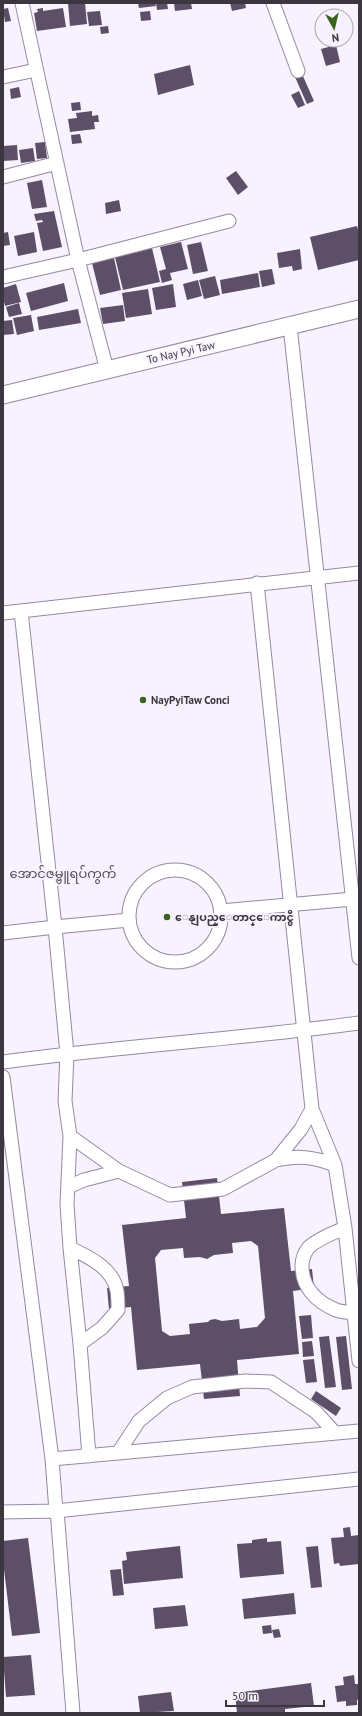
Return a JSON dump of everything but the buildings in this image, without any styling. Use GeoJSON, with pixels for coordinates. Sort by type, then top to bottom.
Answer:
{"type":"FeatureCollection","features":[{"type":"Feature","properties":{"kind":"main road","name":"To Nay Pyi Taw"},"geometry":{"type":"LineString","coordinates":[[3,395],[359,309]]}},
{"type":"Feature","properties":{"kind":"street"},"geometry":{"type":"LineString","coordinates":[[22,3],[78,260],[107,370]]}},
{"type":"Feature","properties":{"kind":"street"},"geometry":{"type":"LineString","coordinates":[[273,3],[298,71]]}},
{"type":"Feature","properties":{"kind":"street"},"geometry":{"type":"LineString","coordinates":[[3,77],[36,70]]}},
{"type":"Feature","properties":{"kind":"street"},"geometry":{"type":"LineString","coordinates":[[3,177],[57,163]]}},
{"type":"Feature","properties":{"kind":"street"},"geometry":{"type":"LineString","coordinates":[[3,277],[78,260],[229,220]]}},
{"type":"Feature","properties":{"kind":"street"},"geometry":{"type":"LineString","coordinates":[[290,326],[359,958]]}},
{"type":"Feature","properties":{"kind":"street"},"geometry":{"type":"LineString","coordinates":[[3,613],[359,572]]}},
{"type":"Feature","properties":{"kind":"street"},"geometry":{"type":"LineString","coordinates":[[257,584],[312,1109],[334,1165],[345,1228],[359,1360]]}},
{"type":"Feature","properties":{"kind":"street"},"geometry":{"type":"LineString","coordinates":[[21,611],[67,1054],[65,1101],[70,1136],[67,1204],[89,1456]]}},
{"type":"Feature","properties":{"kind":"street"},"geometry":{"type":"LineString","coordinates":[[181,870],[194,874],[207,883],[217,896],[221,911],[220,926],[214,941],[203,953],[189,960],[171,962],[155,958],[142,949],[133,936],[129,920],[131,902],[138,888],[150,877],[165,871],[181,870]]}},
{"type":"Feature","properties":{"kind":"street"},"geometry":{"type":"LineString","coordinates":[[221,911],[353,899]]}},
{"type":"Feature","properties":{"kind":"street"},"geometry":{"type":"LineString","coordinates":[[3,933],[129,920]]}},
{"type":"Feature","properties":{"kind":"street"},"geometry":{"type":"LineString","coordinates":[[3,1062],[67,1054],[303,1031],[359,1023]]}},
{"type":"Feature","properties":{"kind":"street"},"geometry":{"type":"LineString","coordinates":[[3,1077],[52,1459],[73,1713]]}},
{"type":"Feature","properties":{"kind":"street"},"geometry":{"type":"LineString","coordinates":[[276,1160],[301,1129],[312,1109]]}},
{"type":"Feature","properties":{"kind":"street"},"geometry":{"type":"LineString","coordinates":[[70,1136],[119,1171],[170,1195],[223,1189],[276,1160],[292,1156],[318,1159],[334,1165]]}},
{"type":"Feature","properties":{"kind":"street"},"geometry":{"type":"LineString","coordinates":[[68,1187],[84,1180],[119,1171]]}},
{"type":"Feature","properties":{"kind":"street"},"geometry":{"type":"LineString","coordinates":[[345,1228],[323,1238],[309,1247],[302,1257],[302,1273],[314,1298],[337,1311],[354,1313]]}},
{"type":"Feature","properties":{"kind":"street"},"geometry":{"type":"LineString","coordinates":[[70,1248],[91,1258],[108,1271],[117,1290],[118,1310],[102,1328],[80,1344]]}},
{"type":"Feature","properties":{"kind":"street"},"geometry":{"type":"LineString","coordinates":[[118,1453],[139,1420],[167,1398],[192,1387],[245,1381],[271,1382],[316,1412],[335,1433]]}},
{"type":"Feature","properties":{"kind":"street"},"geometry":{"type":"LineString","coordinates":[[52,1459],[359,1431]]}},
{"type":"Feature","properties":{"kind":"street"},"geometry":{"type":"LineString","coordinates":[[3,1512],[57,1510],[359,1480]]}},
{"type":"Feature","properties":{"kind":"place","name":"NayPyiTaw Conci"},"geometry":{"type":"Point","coordinates":[143,700]}},
{"type":"Feature","properties":{"kind":"place","name":"ေနျပည္ေတာင္ေကာင္စီ"},"geometry":{"type":"Point","coordinates":[167,917]}},
{"type":"Feature","properties":{"kind":"district","name":"အောင်ဇမ္ဗူရပ်ကွက်"},"geometry":{"type":"Point","coordinates":[63,873]}}]}
